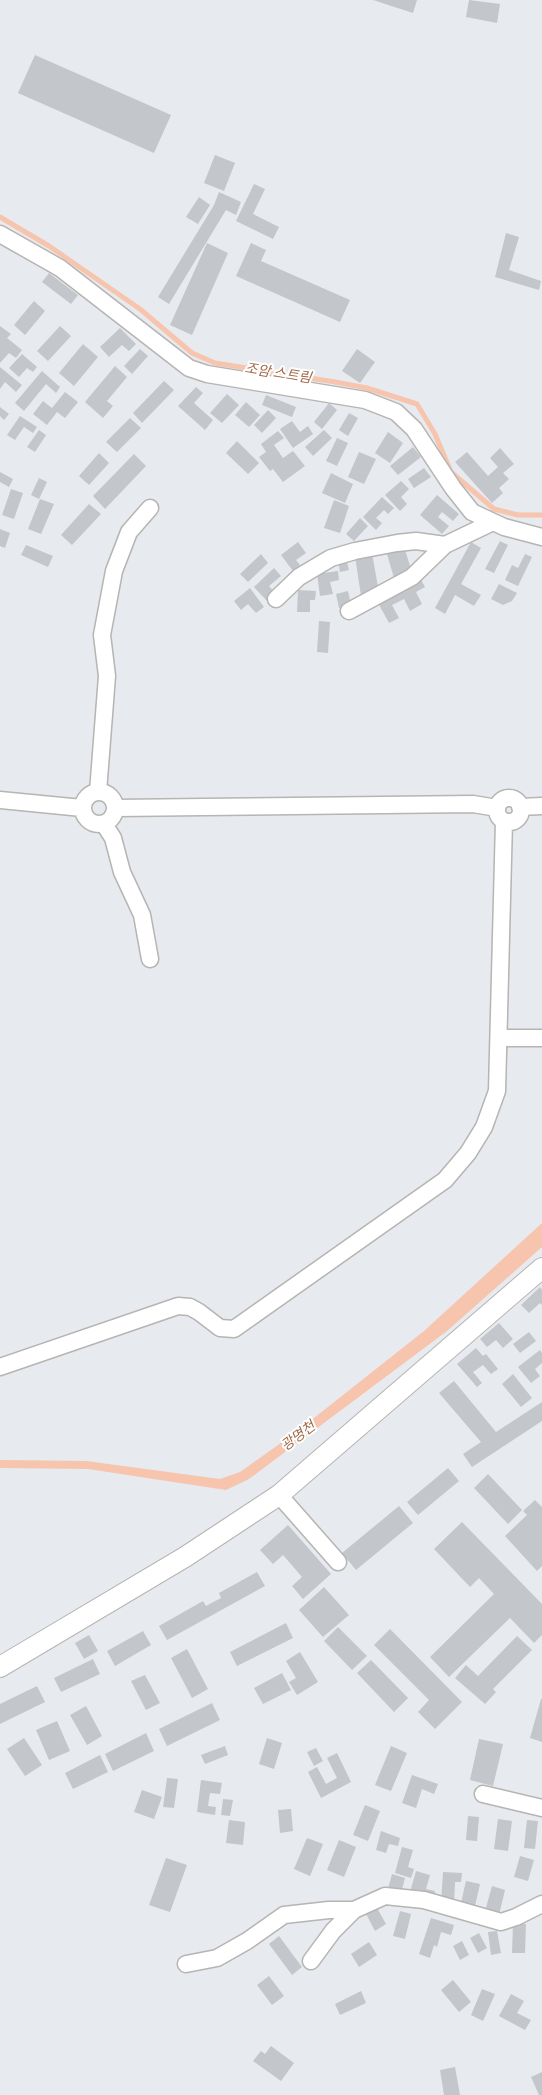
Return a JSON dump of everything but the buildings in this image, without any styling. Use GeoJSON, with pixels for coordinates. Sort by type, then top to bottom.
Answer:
{"type":"FeatureCollection","features":[{"type":"Feature","properties":{"kind":"street"},"geometry":{"type":"LineString","coordinates":[[0,234],[60,268],[189,368],[207,374],[365,400],[396,412],[414,429],[453,488],[472,512],[504,527],[542,537]]}},
{"type":"Feature","properties":{"kind":"street"},"geometry":{"type":"LineString","coordinates":[[98,792],[106,676],[102,635],[114,571],[129,532],[150,508]]}},
{"type":"Feature","properties":{"kind":"street"},"geometry":{"type":"LineString","coordinates":[[349,611],[412,577],[445,545],[493,522]]}},
{"type":"Feature","properties":{"kind":"street"},"geometry":{"type":"LineString","coordinates":[[276,599],[299,577],[331,558],[355,551],[397,543],[416,541],[445,545]]}},
{"type":"Feature","properties":{"kind":"street"},"geometry":{"type":"LineString","coordinates":[[94,792],[98,792],[104,792],[113,798],[116,808],[112,818],[104,824],[94,824],[86,818],[82,808],[86,798],[94,792]]}},
{"type":"Feature","properties":{"kind":"street"},"geometry":{"type":"LineString","coordinates":[[0,1367],[178,1306],[190,1307],[220,1328],[234,1328],[248,1321],[445,1180],[468,1153],[484,1127],[497,1091],[500,1038],[499,803],[509,798],[514,799],[520,807],[542,806]]}},
{"type":"Feature","properties":{"kind":"street"},"geometry":{"type":"LineString","coordinates":[[0,800],[82,808]]}},
{"type":"Feature","properties":{"kind":"street"},"geometry":{"type":"LineString","coordinates":[[116,808],[474,804],[500,815]]}},
{"type":"Feature","properties":{"kind":"street"},"geometry":{"type":"LineString","coordinates":[[104,824],[113,838],[122,872],[142,915],[150,959]]}},
{"type":"Feature","properties":{"kind":"street"},"geometry":{"type":"LineString","coordinates":[[500,1038],[542,1038]]}},
{"type":"Feature","properties":{"kind":"street"},"geometry":{"type":"LineString","coordinates":[[0,1667],[185,1556],[279,1495],[542,1268]]}},
{"type":"Feature","properties":{"kind":"street"},"geometry":{"type":"LineString","coordinates":[[279,1495],[338,1562]]}},
{"type":"Feature","properties":{"kind":"street"},"geometry":{"type":"LineString","coordinates":[[483,1794],[542,1808]]}},
{"type":"Feature","properties":{"kind":"street"},"geometry":{"type":"LineString","coordinates":[[311,1961],[332,1931],[354,1910],[385,1896],[424,1900],[500,1922],[516,1917],[542,1904]]}},
{"type":"Feature","properties":{"kind":"street"},"geometry":{"type":"LineString","coordinates":[[186,1964],[217,1958],[247,1941],[284,1915],[329,1910],[354,1910]]}},
{"type":"Feature","properties":{"kind":"water","name":"광명천"},"geometry":{"type":"Polygon","coordinates":[[[542,1223],[542,1247],[447,1331],[249,1479],[226,1490],[88,1469],[0,1468],[0,1460],[86,1461],[220,1479],[240,1472],[295,1433],[424,1331],[542,1223]]]}},
{"type":"Feature","properties":{"kind":"waterway","name":"조암 스트림"},"geometry":{"type":"LineString","coordinates":[[0,217],[49,246],[140,309],[192,353],[215,363],[367,388],[417,404],[435,434],[451,472],[494,509],[518,515],[542,515]]}}]}
